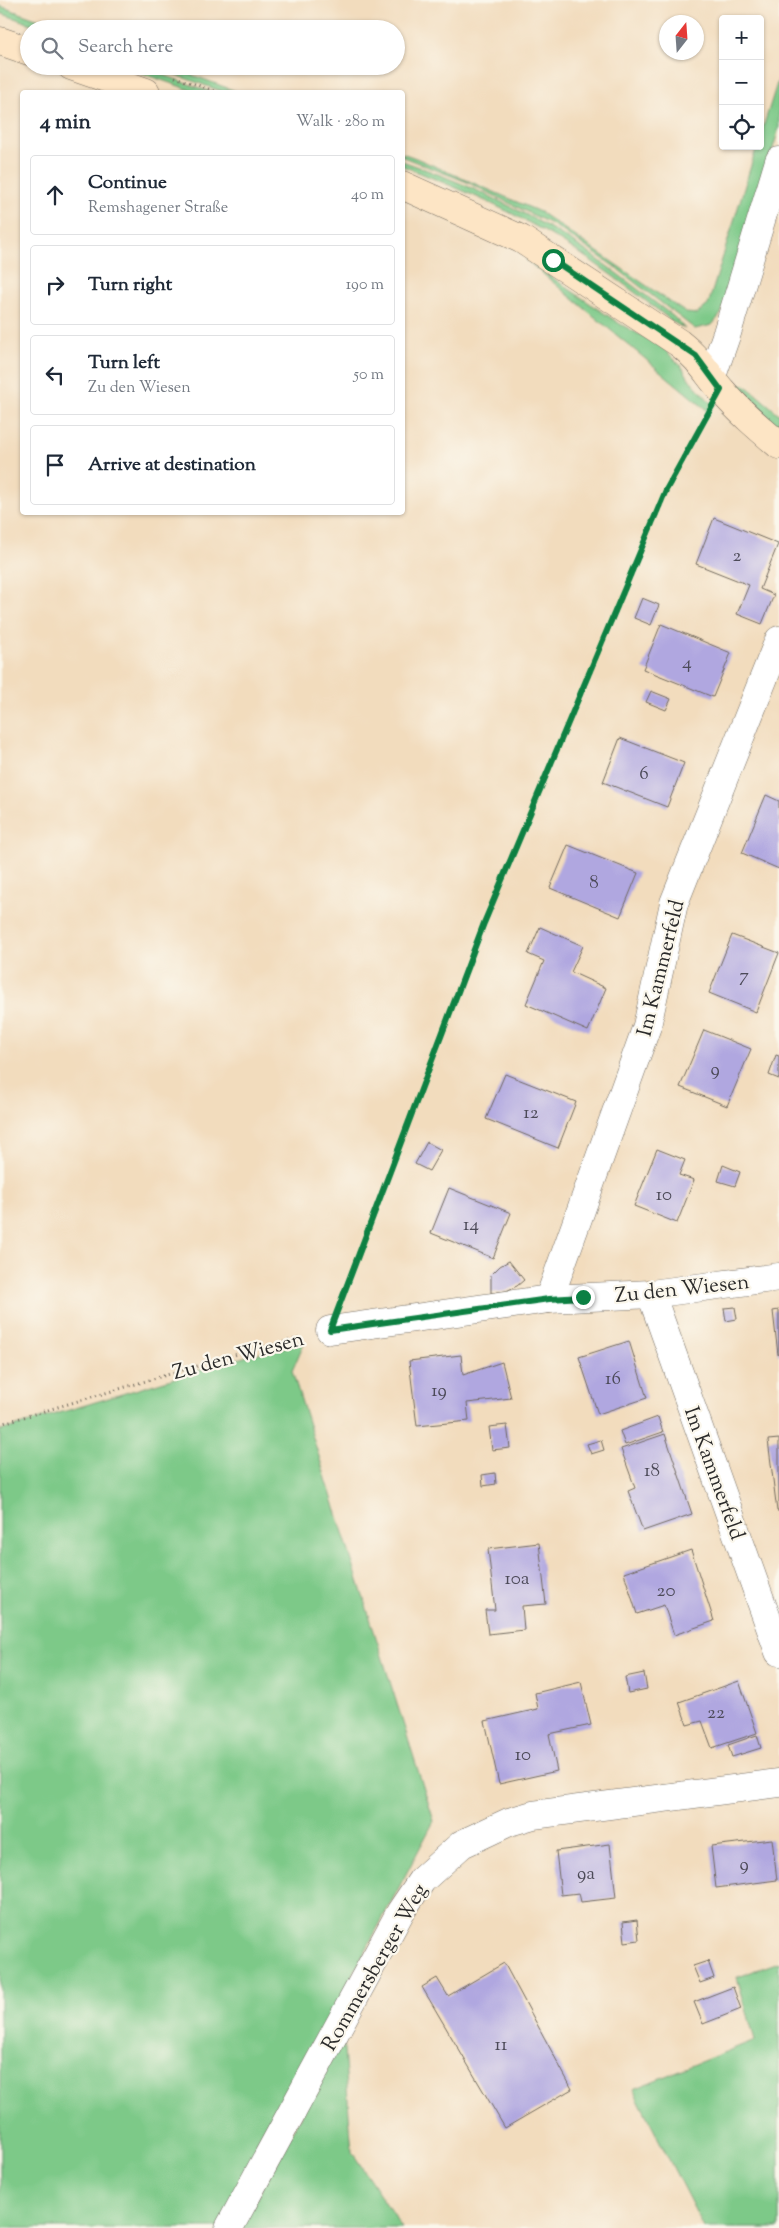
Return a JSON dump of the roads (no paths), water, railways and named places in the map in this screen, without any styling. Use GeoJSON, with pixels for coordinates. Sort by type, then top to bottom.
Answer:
{"type":"FeatureCollection","features":[{"type":"Feature","properties":{"kind":"street"},"geometry":{"type":"LineString","coordinates":[[0,41],[20,48]]}},
{"type":"Feature","properties":{"kind":"street"},"geometry":{"type":"LineString","coordinates":[[97,75],[140,90]]}},
{"type":"Feature","properties":{"kind":"street"},"geometry":{"type":"LineString","coordinates":[[716,383],[727,333],[779,161]]}},
{"type":"Feature","properties":{"kind":"street"},"geometry":{"type":"LineString","coordinates":[[405,186],[521,239],[680,343],[696,356],[743,415],[779,445]]}},
{"type":"Feature","properties":{"kind":"street","name":"Im Kammerfeld"},"geometry":{"type":"LineString","coordinates":[[549,1299],[647,1026],[674,903],[779,640]]}},
{"type":"Feature","properties":{"kind":"street","name":"Zu den Wiesen"},"geometry":{"type":"LineString","coordinates":[[330,1330],[549,1299],[651,1294],[779,1277]]}},
{"type":"Feature","properties":{"kind":"street","name":"Im Kammerfeld"},"geometry":{"type":"LineString","coordinates":[[651,1294],[779,1652]]}},
{"type":"Feature","properties":{"kind":"street","name":"Rommersberger Weg"},"geometry":{"type":"LineString","coordinates":[[229,2228],[401,1911],[422,1880],[462,1844],[501,1824],[533,1815],[779,1783]]}}]}
